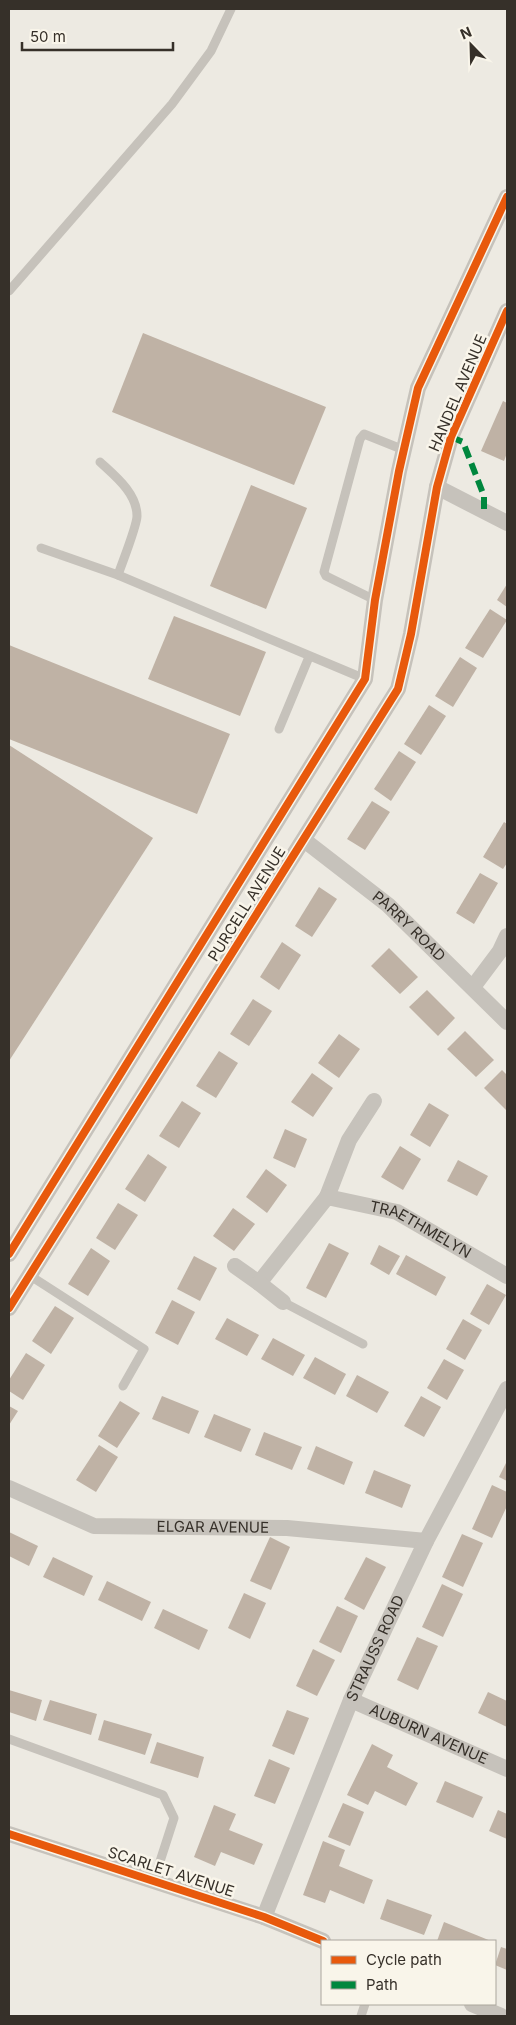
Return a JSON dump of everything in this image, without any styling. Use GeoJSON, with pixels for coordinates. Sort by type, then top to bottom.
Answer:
{"type":"FeatureCollection","features":[{"type":"Feature","properties":{"kind":"street"},"geometry":{"type":"LineString","coordinates":[[9,1254],[365,680],[376,600],[404,450],[418,388],[507,197]]}},
{"type":"Feature","properties":{"kind":"street","name":"HANDEL AVENUE"},"geometry":{"type":"LineString","coordinates":[[437,487],[451,437],[507,311]]}},
{"type":"Feature","properties":{"kind":"street"},"geometry":{"type":"LineString","coordinates":[[437,487],[507,523]]}},
{"type":"Feature","properties":{"kind":"street","name":"PURCELL AVENUE"},"geometry":{"type":"LineString","coordinates":[[9,1308],[398,690],[411,634],[437,487]]}},
{"type":"Feature","properties":{"kind":"street","name":"PARRY ROAD"},"geometry":{"type":"LineString","coordinates":[[304,840],[388,905],[507,1022]]}},
{"type":"Feature","properties":{"kind":"street"},"geometry":{"type":"LineString","coordinates":[[473,987],[500,951],[507,936]]}},
{"type":"Feature","properties":{"kind":"street"},"geometry":{"type":"LineString","coordinates":[[259,1283],[327,1197],[349,1140],[374,1101]]}},
{"type":"Feature","properties":{"kind":"street","name":"TRAETHMELYN"},"geometry":{"type":"LineString","coordinates":[[327,1197],[397,1212],[507,1276]]}},
{"type":"Feature","properties":{"kind":"street"},"geometry":{"type":"LineString","coordinates":[[235,1266],[283,1302]]}},
{"type":"Feature","properties":{"kind":"street","name":"STRAUSS ROAD"},"geometry":{"type":"LineString","coordinates":[[264,1917],[351,1700],[426,1541],[507,1389]]}},
{"type":"Feature","properties":{"kind":"street","name":"ELGAR AVENUE"},"geometry":{"type":"LineString","coordinates":[[9,1488],[94,1526],[287,1528],[426,1541]]}},
{"type":"Feature","properties":{"kind":"street","name":"AUBURN AVENUE"},"geometry":{"type":"LineString","coordinates":[[351,1700],[507,1770]]}},
{"type":"Feature","properties":{"kind":"street","name":"SCARLET AVENUE"},"geometry":{"type":"LineString","coordinates":[[9,1834],[264,1917],[321,1940]]}},
{"type":"Feature","properties":{"kind":"street"},"geometry":{"type":"LineString","coordinates":[[474,2005],[501,2016]]}},
{"type":"Feature","properties":{"kind":"lane"},"geometry":{"type":"LineString","coordinates":[[9,291],[172,104],[211,51],[230,9]]}},
{"type":"Feature","properties":{"kind":"lane"},"geometry":{"type":"LineString","coordinates":[[376,600],[326,576],[324,572],[360,439],[364,434],[404,450]]}},
{"type":"Feature","properties":{"kind":"lane"},"geometry":{"type":"LineString","coordinates":[[100,462],[123,483],[132,500],[137,516],[118,575]]}},
{"type":"Feature","properties":{"kind":"lane"},"geometry":{"type":"LineString","coordinates":[[41,548],[118,575],[365,680]]}},
{"type":"Feature","properties":{"kind":"lane"},"geometry":{"type":"LineString","coordinates":[[279,729],[309,657]]}},
{"type":"Feature","properties":{"kind":"lane"},"geometry":{"type":"LineString","coordinates":[[29,1275],[144,1349],[123,1386]]}},
{"type":"Feature","properties":{"kind":"lane"},"geometry":{"type":"LineString","coordinates":[[283,1302],[363,1344]]}},
{"type":"Feature","properties":{"kind":"lane","name":"SCARLET AVENUE"},"geometry":{"type":"LineString","coordinates":[[9,1739],[163,1795],[174,1818],[154,1880]]}},
{"type":"Feature","properties":{"kind":"building"},"geometry":{"type":"Polygon","coordinates":[[[143,333],[326,407],[294,485],[112,412],[143,333]]]}},
{"type":"Feature","properties":{"kind":"building"},"geometry":{"type":"Polygon","coordinates":[[[503,401],[507,403],[507,453],[504,461],[481,451],[503,401]]]}},
{"type":"Feature","properties":{"kind":"building"},"geometry":{"type":"Polygon","coordinates":[[[251,485],[307,508],[266,609],[210,586],[251,485]]]}},
{"type":"Feature","properties":{"kind":"building"},"geometry":{"type":"Polygon","coordinates":[[[507,584],[507,607],[497,600],[507,584]]]}},
{"type":"Feature","properties":{"kind":"building"},"geometry":{"type":"Polygon","coordinates":[[[490,609],[507,620],[483,658],[465,648],[490,609]]]}},
{"type":"Feature","properties":{"kind":"building"},"geometry":{"type":"Polygon","coordinates":[[[174,616],[266,652],[240,716],[148,679],[174,616]]]}},
{"type":"Feature","properties":{"kind":"building"},"geometry":{"type":"Polygon","coordinates":[[[9,645],[230,734],[197,814],[9,739],[9,645]]]}},
{"type":"Feature","properties":{"kind":"building"},"geometry":{"type":"Polygon","coordinates":[[[460,657],[477,668],[453,707],[435,696],[460,657]]]}},
{"type":"Feature","properties":{"kind":"building"},"geometry":{"type":"Polygon","coordinates":[[[429,705],[446,716],[421,755],[404,744],[429,705]]]}},
{"type":"Feature","properties":{"kind":"building"},"geometry":{"type":"Polygon","coordinates":[[[9,745],[153,838],[9,1061],[9,745]]]}},
{"type":"Feature","properties":{"kind":"building"},"geometry":{"type":"Polygon","coordinates":[[[399,751],[416,762],[391,801],[374,789],[399,751]]]}},
{"type":"Feature","properties":{"kind":"building"},"geometry":{"type":"Polygon","coordinates":[[[372,801],[390,812],[365,850],[347,839],[372,801]]]}},
{"type":"Feature","properties":{"kind":"building"},"geometry":{"type":"Polygon","coordinates":[[[504,822],[507,824],[507,863],[503,869],[483,857],[504,822]]]}},
{"type":"Feature","properties":{"kind":"building"},"geometry":{"type":"Polygon","coordinates":[[[480,873],[498,883],[474,924],[456,913],[480,873]]]}},
{"type":"Feature","properties":{"kind":"building"},"geometry":{"type":"Polygon","coordinates":[[[319,887],[337,899],[312,937],[295,926],[319,887]]]}},
{"type":"Feature","properties":{"kind":"building"},"geometry":{"type":"Polygon","coordinates":[[[282,942],[301,955],[279,990],[260,977],[282,942]]]}},
{"type":"Feature","properties":{"kind":"building"},"geometry":{"type":"Polygon","coordinates":[[[389,948],[418,977],[400,994],[371,966],[389,948]]]}},
{"type":"Feature","properties":{"kind":"building"},"geometry":{"type":"Polygon","coordinates":[[[427,990],[455,1018],[438,1036],[409,1007],[427,990]]]}},
{"type":"Feature","properties":{"kind":"building"},"geometry":{"type":"Polygon","coordinates":[[[253,999],[272,1011],[249,1046],[230,1034],[253,999]]]}},
{"type":"Feature","properties":{"kind":"building"},"geometry":{"type":"Polygon","coordinates":[[[465,1031],[494,1060],[476,1077],[447,1049],[465,1031]]]}},
{"type":"Feature","properties":{"kind":"building"},"geometry":{"type":"Polygon","coordinates":[[[339,1034],[360,1049],[339,1078],[318,1063],[339,1034]]]}},
{"type":"Feature","properties":{"kind":"building"},"geometry":{"type":"Polygon","coordinates":[[[219,1051],[238,1063],[216,1098],[196,1086],[219,1051]]]}},
{"type":"Feature","properties":{"kind":"building"},"geometry":{"type":"Polygon","coordinates":[[[502,1070],[507,1075],[507,1111],[484,1088],[502,1070]]]}},
{"type":"Feature","properties":{"kind":"building"},"geometry":{"type":"Polygon","coordinates":[[[312,1073],[333,1088],[313,1117],[291,1102],[312,1073]]]}},
{"type":"Feature","properties":{"kind":"building"},"geometry":{"type":"Polygon","coordinates":[[[182,1101],[201,1113],[179,1148],[159,1136],[182,1101]]]}},
{"type":"Feature","properties":{"kind":"building"},"geometry":{"type":"Polygon","coordinates":[[[429,1103],[449,1115],[430,1147],[410,1135],[429,1103]]]}},
{"type":"Feature","properties":{"kind":"building"},"geometry":{"type":"Polygon","coordinates":[[[285,1129],[307,1139],[295,1168],[273,1158],[285,1129]]]}},
{"type":"Feature","properties":{"kind":"building"},"geometry":{"type":"Polygon","coordinates":[[[400,1146],[421,1159],[403,1190],[381,1177],[400,1146]]]}},
{"type":"Feature","properties":{"kind":"building"},"geometry":{"type":"Polygon","coordinates":[[[148,1154],[167,1167],[145,1202],[125,1189],[148,1154]]]}},
{"type":"Feature","properties":{"kind":"building"},"geometry":{"type":"Polygon","coordinates":[[[458,1160],[488,1176],[477,1196],[447,1181],[458,1160]]]}},
{"type":"Feature","properties":{"kind":"building"},"geometry":{"type":"Polygon","coordinates":[[[266,1169],[287,1185],[267,1213],[246,1197],[266,1169]]]}},
{"type":"Feature","properties":{"kind":"building"},"geometry":{"type":"Polygon","coordinates":[[[118,1203],[138,1215],[115,1250],[96,1238],[118,1203]]]}},
{"type":"Feature","properties":{"kind":"building"},"geometry":{"type":"Polygon","coordinates":[[[233,1208],[255,1224],[234,1251],[213,1236],[233,1208]]]}},
{"type":"Feature","properties":{"kind":"building"},"geometry":{"type":"Polygon","coordinates":[[[329,1243],[349,1253],[326,1298],[306,1288],[329,1243]]]}},
{"type":"Feature","properties":{"kind":"building"},"geometry":{"type":"Polygon","coordinates":[[[379,1245],[400,1256],[389,1275],[370,1264],[379,1245]]]}},
{"type":"Feature","properties":{"kind":"building"},"geometry":{"type":"Polygon","coordinates":[[[91,1248],[110,1261],[88,1296],[68,1284],[91,1248]]]}},
{"type":"Feature","properties":{"kind":"building"},"geometry":{"type":"Polygon","coordinates":[[[406,1255],[446,1277],[436,1296],[396,1274],[406,1255]]]}},
{"type":"Feature","properties":{"kind":"building"},"geometry":{"type":"Polygon","coordinates":[[[194,1256],[217,1268],[200,1301],[177,1289],[194,1256]]]}},
{"type":"Feature","properties":{"kind":"building"},"geometry":{"type":"Polygon","coordinates":[[[487,1284],[506,1295],[489,1325],[470,1314],[487,1284]]]}},
{"type":"Feature","properties":{"kind":"building"},"geometry":{"type":"Polygon","coordinates":[[[172,1300],[195,1312],[178,1345],[155,1333],[172,1300]]]}},
{"type":"Feature","properties":{"kind":"building"},"geometry":{"type":"Polygon","coordinates":[[[55,1306],[74,1318],[51,1354],[32,1341],[55,1306]]]}},
{"type":"Feature","properties":{"kind":"building"},"geometry":{"type":"Polygon","coordinates":[[[227,1318],[259,1335],[247,1356],[215,1339],[227,1318]]]}},
{"type":"Feature","properties":{"kind":"building"},"geometry":{"type":"Polygon","coordinates":[[[463,1319],[482,1330],[465,1360],[446,1349],[463,1319]]]}},
{"type":"Feature","properties":{"kind":"building"},"geometry":{"type":"Polygon","coordinates":[[[273,1338],[305,1355],[293,1376],[261,1359],[273,1338]]]}},
{"type":"Feature","properties":{"kind":"building"},"geometry":{"type":"Polygon","coordinates":[[[26,1353],[45,1365],[23,1400],[9,1391],[9,1380],[26,1353]]]}},
{"type":"Feature","properties":{"kind":"building"},"geometry":{"type":"Polygon","coordinates":[[[315,1357],[346,1374],[335,1395],[303,1378],[315,1357]]]}},
{"type":"Feature","properties":{"kind":"building"},"geometry":{"type":"Polygon","coordinates":[[[444,1359],[464,1370],[447,1400],[427,1388],[444,1359]]]}},
{"type":"Feature","properties":{"kind":"building"},"geometry":{"type":"Polygon","coordinates":[[[357,1375],[389,1392],[377,1413],[346,1396],[357,1375]]]}},
{"type":"Feature","properties":{"kind":"building"},"geometry":{"type":"Polygon","coordinates":[[[162,1396],[199,1411],[189,1434],[152,1419],[162,1396]]]}},
{"type":"Feature","properties":{"kind":"building"},"geometry":{"type":"Polygon","coordinates":[[[421,1396],[441,1407],[424,1437],[404,1426],[421,1396]]]}},
{"type":"Feature","properties":{"kind":"building"},"geometry":{"type":"Polygon","coordinates":[[[120,1401],[140,1413],[117,1448],[98,1436],[120,1401]]]}},
{"type":"Feature","properties":{"kind":"building"},"geometry":{"type":"Polygon","coordinates":[[[9,1406],[18,1411],[9,1425],[9,1406]]]}},
{"type":"Feature","properties":{"kind":"building"},"geometry":{"type":"Polygon","coordinates":[[[214,1414],[251,1429],[241,1452],[204,1437],[214,1414]]]}},
{"type":"Feature","properties":{"kind":"building"},"geometry":{"type":"Polygon","coordinates":[[[264,1432],[302,1447],[292,1470],[255,1455],[264,1432]]]}},
{"type":"Feature","properties":{"kind":"building"},"geometry":{"type":"Polygon","coordinates":[[[99,1445],[118,1457],[96,1492],[76,1480],[99,1445]]]}},
{"type":"Feature","properties":{"kind":"building"},"geometry":{"type":"Polygon","coordinates":[[[316,1446],[353,1462],[344,1485],[307,1469],[316,1446]]]}},
{"type":"Feature","properties":{"kind":"building"},"geometry":{"type":"Polygon","coordinates":[[[507,1461],[507,1481],[499,1477],[507,1461]]]}},
{"type":"Feature","properties":{"kind":"building"},"geometry":{"type":"Polygon","coordinates":[[[374,1470],[411,1485],[402,1508],[365,1493],[374,1470]]]}},
{"type":"Feature","properties":{"kind":"building"},"geometry":{"type":"Polygon","coordinates":[[[492,1485],[507,1492],[507,1506],[492,1538],[472,1529],[492,1485]]]}},
{"type":"Feature","properties":{"kind":"building"},"geometry":{"type":"Polygon","coordinates":[[[9,1532],[38,1546],[29,1566],[9,1556],[9,1532]]]}},
{"type":"Feature","properties":{"kind":"building"},"geometry":{"type":"Polygon","coordinates":[[[462,1534],[483,1543],[463,1587],[442,1577],[462,1534]]]}},
{"type":"Feature","properties":{"kind":"building"},"geometry":{"type":"Polygon","coordinates":[[[270,1537],[290,1547],[271,1590],[250,1581],[270,1537]]]}},
{"type":"Feature","properties":{"kind":"building"},"geometry":{"type":"Polygon","coordinates":[[[53,1557],[93,1576],[84,1596],[43,1577],[53,1557]]]}},
{"type":"Feature","properties":{"kind":"building"},"geometry":{"type":"Polygon","coordinates":[[[366,1557],[386,1567],[364,1610],[344,1599],[366,1557]]]}},
{"type":"Feature","properties":{"kind":"building"},"geometry":{"type":"Polygon","coordinates":[[[107,1581],[151,1602],[142,1621],[98,1600],[107,1581]]]}},
{"type":"Feature","properties":{"kind":"building"},"geometry":{"type":"Polygon","coordinates":[[[442,1584],[463,1594],[443,1637],[422,1627],[442,1584]]]}},
{"type":"Feature","properties":{"kind":"building"},"geometry":{"type":"Polygon","coordinates":[[[244,1593],[266,1603],[250,1639],[228,1628],[244,1593]]]}},
{"type":"Feature","properties":{"kind":"building"},"geometry":{"type":"Polygon","coordinates":[[[337,1606],[358,1616],[341,1653],[319,1642],[337,1606]]]}},
{"type":"Feature","properties":{"kind":"building"},"geometry":{"type":"Polygon","coordinates":[[[163,1609],[208,1630],[199,1650],[154,1628],[163,1609]]]}},
{"type":"Feature","properties":{"kind":"building"},"geometry":{"type":"Polygon","coordinates":[[[417,1637],[438,1646],[418,1690],[397,1680],[417,1637]]]}},
{"type":"Feature","properties":{"kind":"building"},"geometry":{"type":"Polygon","coordinates":[[[313,1649],[335,1660],[317,1696],[296,1686],[313,1649]]]}},
{"type":"Feature","properties":{"kind":"building"},"geometry":{"type":"Polygon","coordinates":[[[9,1690],[42,1700],[36,1721],[9,1712],[9,1690]]]}},
{"type":"Feature","properties":{"kind":"building"},"geometry":{"type":"Polygon","coordinates":[[[488,1692],[507,1701],[507,1727],[478,1713],[488,1692]]]}},
{"type":"Feature","properties":{"kind":"building"},"geometry":{"type":"Polygon","coordinates":[[[50,1700],[97,1714],[91,1735],[43,1720],[50,1700]]]}},
{"type":"Feature","properties":{"kind":"building"},"geometry":{"type":"Polygon","coordinates":[[[287,1710],[309,1718],[294,1755],[272,1746],[287,1710]]]}},
{"type":"Feature","properties":{"kind":"building"},"geometry":{"type":"Polygon","coordinates":[[[104,1720],[152,1734],[145,1755],[98,1740],[104,1720]]]}},
{"type":"Feature","properties":{"kind":"building"},"geometry":{"type":"Polygon","coordinates":[[[157,1742],[204,1757],[198,1778],[150,1763],[157,1742]]]}},
{"type":"Feature","properties":{"kind":"building"},"geometry":{"type":"Polygon","coordinates":[[[372,1744],[393,1755],[387,1767],[418,1783],[406,1806],[375,1791],[368,1805],[347,1795],[372,1744]]]}},
{"type":"Feature","properties":{"kind":"building"},"geometry":{"type":"Polygon","coordinates":[[[269,1759],[290,1768],[275,1804],[254,1796],[269,1759]]]}},
{"type":"Feature","properties":{"kind":"building"},"geometry":{"type":"Polygon","coordinates":[[[445,1781],[483,1797],[473,1818],[436,1802],[445,1781]]]}},
{"type":"Feature","properties":{"kind":"building"},"geometry":{"type":"Polygon","coordinates":[[[343,1803],[364,1812],[350,1846],[328,1837],[343,1803]]]}},
{"type":"Feature","properties":{"kind":"building"},"geometry":{"type":"Polygon","coordinates":[[[214,1805],[236,1814],[229,1830],[263,1844],[254,1865],[221,1852],[215,1866],[194,1857],[214,1805]]]}},
{"type":"Feature","properties":{"kind":"building"},"geometry":{"type":"Polygon","coordinates":[[[498,1810],[507,1814],[507,1839],[489,1831],[498,1810]]]}},
{"type":"Feature","properties":{"kind":"building"},"geometry":{"type":"Polygon","coordinates":[[[323,1841],[345,1850],[339,1866],[373,1880],[364,1904],[330,1890],[325,1903],[303,1895],[323,1841]]]}},
{"type":"Feature","properties":{"kind":"building"},"geometry":{"type":"Polygon","coordinates":[[[387,1899],[432,1915],[424,1935],[380,1919],[387,1899]]]}},
{"type":"Feature","properties":{"kind":"building"},"geometry":{"type":"Polygon","coordinates":[[[444,1922],[489,1940],[437,1940],[444,1922]]]}},
{"type":"Feature","properties":{"kind":"building"},"geometry":{"type":"Polygon","coordinates":[[[501,1947],[507,1949],[507,1970],[496,1965],[501,1947]]]}},
{"type":"Feature","properties":{"kind":"marked path"},"geometry":{"type":"LineString","coordinates":[[451,437],[463,442],[484,496],[484,512]]}},
{"type":"Feature","properties":{"kind":"cycle path"},"geometry":{"type":"LineString","coordinates":[[9,1254],[365,679],[375,600],[399,471],[418,388],[507,197]]}},
{"type":"Feature","properties":{"kind":"cycle path"},"geometry":{"type":"LineString","coordinates":[[9,1308],[398,689],[411,634],[437,487],[451,437],[507,311]]}},
{"type":"Feature","properties":{"kind":"cycle path"},"geometry":{"type":"LineString","coordinates":[[9,1834],[264,1917],[321,1940]]}}]}
